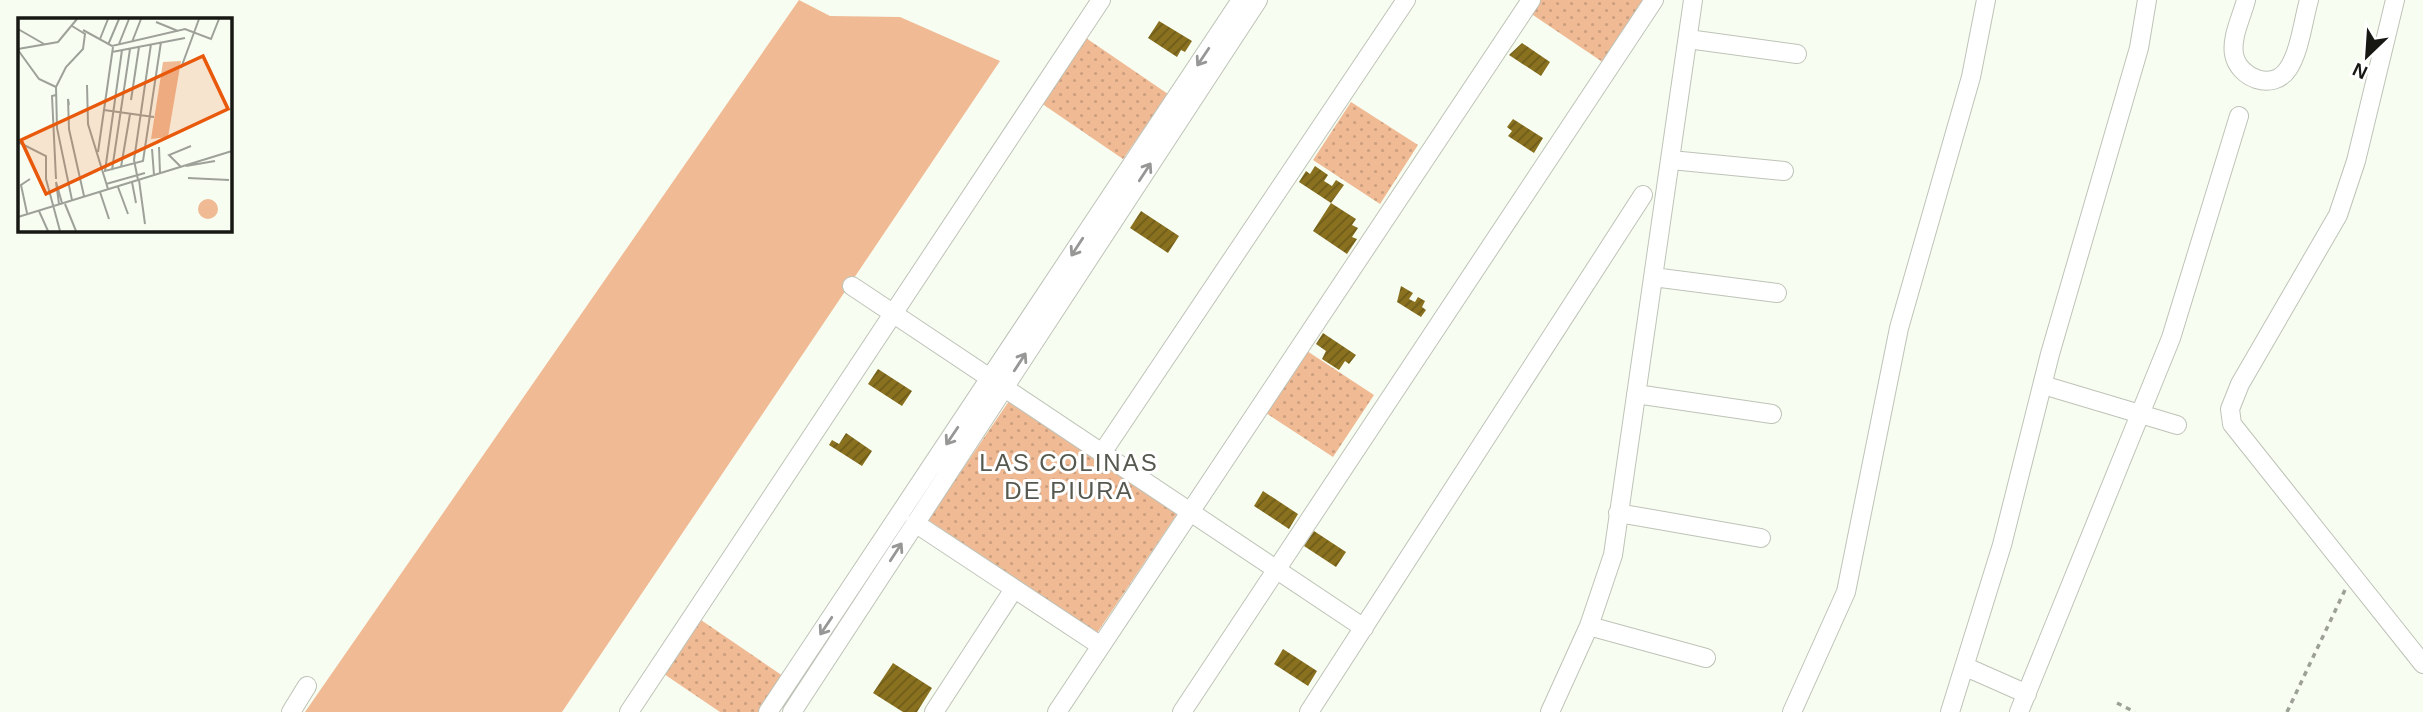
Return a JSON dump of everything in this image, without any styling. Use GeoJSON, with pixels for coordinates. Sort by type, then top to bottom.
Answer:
{"type":"FeatureCollection","features":[{"type":"Feature","properties":{"kind":"street"},"geometry":{"type":"LineString","coordinates":[[629,712],[1101,0]]}},
{"type":"Feature","properties":{"kind":"street"},"geometry":{"type":"LineString","coordinates":[[792,712],[915,523],[997,383],[1241,0]]}},
{"type":"Feature","properties":{"kind":"street"},"geometry":{"type":"LineString","coordinates":[[768,712],[997,383],[1258,0]]}},
{"type":"Feature","properties":{"kind":"street"},"geometry":{"type":"LineString","coordinates":[[1102,453],[1406,0]]}},
{"type":"Feature","properties":{"kind":"street"},"geometry":{"type":"LineString","coordinates":[[1057,712],[1531,0]]}},
{"type":"Feature","properties":{"kind":"street"},"geometry":{"type":"LineString","coordinates":[[1182,712],[1654,0]]}},
{"type":"Feature","properties":{"kind":"street"},"geometry":{"type":"LineString","coordinates":[[1550,712],[1589,626],[1613,555],[1693,0]]}},
{"type":"Feature","properties":{"kind":"street"},"geometry":{"type":"LineString","coordinates":[[1793,712],[1846,592],[1899,328],[1971,77],[1986,0]]}},
{"type":"Feature","properties":{"kind":"street"},"geometry":{"type":"LineString","coordinates":[[1950,712],[2003,545],[2043,385],[2136,60],[2147,0]]}},
{"type":"Feature","properties":{"kind":"street"},"geometry":{"type":"LineString","coordinates":[[2246,0],[2234,44],[2235,57],[2249,76],[2262,81],[2275,79],[2289,67],[2309,0]]}},
{"type":"Feature","properties":{"kind":"street"},"geometry":{"type":"LineString","coordinates":[[2395,0],[2356,161],[2338,215],[2240,384],[2230,409],[2232,424],[2423,664]]}},
{"type":"Feature","properties":{"kind":"street"},"geometry":{"type":"LineString","coordinates":[[1688,39],[1797,54]]}},
{"type":"Feature","properties":{"kind":"street"},"geometry":{"type":"LineString","coordinates":[[2018,712],[2172,338],[2239,116]]}},
{"type":"Feature","properties":{"kind":"street"},"geometry":{"type":"LineString","coordinates":[[1671,160],[1784,171]]}},
{"type":"Feature","properties":{"kind":"street"},"geometry":{"type":"LineString","coordinates":[[1308,712],[1643,195]]}},
{"type":"Feature","properties":{"kind":"street"},"geometry":{"type":"LineString","coordinates":[[1653,277],[1777,293]]}},
{"type":"Feature","properties":{"kind":"street"},"geometry":{"type":"LineString","coordinates":[[852,286],[1364,628]]}},
{"type":"Feature","properties":{"kind":"street"},"geometry":{"type":"LineString","coordinates":[[2043,385],[2177,425]]}},
{"type":"Feature","properties":{"kind":"street"},"geometry":{"type":"LineString","coordinates":[[1636,394],[1772,414]]}},
{"type":"Feature","properties":{"kind":"street"},"geometry":{"type":"LineString","coordinates":[[1618,513],[1761,538]]}},
{"type":"Feature","properties":{"kind":"street"},"geometry":{"type":"LineString","coordinates":[[915,523],[1101,646]]}},
{"type":"Feature","properties":{"kind":"street"},"geometry":{"type":"LineString","coordinates":[[934,712],[1014,589]]}},
{"type":"Feature","properties":{"kind":"street"},"geometry":{"type":"LineString","coordinates":[[1589,626],[1706,658]]}},
{"type":"Feature","properties":{"kind":"street"},"geometry":{"type":"LineString","coordinates":[[1966,667],[2027,694]]}},
{"type":"Feature","properties":{"kind":"street"},"geometry":{"type":"LineString","coordinates":[[291,712],[307,686]]}},
{"type":"Feature","properties":{"kind":"path"},"geometry":{"type":"LineString","coordinates":[[2287,712],[2351,576]]}},
{"type":"Feature","properties":{"kind":"path"},"geometry":{"type":"LineString","coordinates":[[2117,703],[2135,712]]}},
{"type":"Feature","properties":{"kind":"shaded area"},"geometry":{"type":"Polygon","coordinates":[[[799,0],[830,16],[900,17],[1000,61],[562,712],[305,712],[799,0]]]}},
{"type":"Feature","properties":{"kind":"shaded area"},"geometry":{"type":"Polygon","coordinates":[[[1538,0],[1645,0],[1604,63],[1530,13],[1538,0]]]}},
{"type":"Feature","properties":{"kind":"shaded area"},"geometry":{"type":"Polygon","coordinates":[[[1086,38],[1168,94],[1123,159],[1041,103],[1086,38]]]}},
{"type":"Feature","properties":{"kind":"shaded area"},"geometry":{"type":"Polygon","coordinates":[[[1351,102],[1418,145],[1380,204],[1313,160],[1351,102]]]}},
{"type":"Feature","properties":{"kind":"shaded area"},"geometry":{"type":"Polygon","coordinates":[[[1307,351],[1374,395],[1333,457],[1266,413],[1307,351]]]}},
{"type":"Feature","properties":{"kind":"shaded area"},"geometry":{"type":"Polygon","coordinates":[[[1009,401],[1177,514],[1097,633],[928,520],[1009,401]]]}},
{"type":"Feature","properties":{"kind":"shaded area"},"geometry":{"type":"Polygon","coordinates":[[[701,620],[783,676],[758,712],[720,712],[664,674],[701,620]]]}},
{"type":"Feature","properties":{"kind":"building"},"geometry":{"type":"Polygon","coordinates":[[[1159,21],[1192,41],[1185,52],[1181,50],[1177,57],[1148,38],[1159,21]]]}},
{"type":"Feature","properties":{"kind":"building"},"geometry":{"type":"Polygon","coordinates":[[[1522,43],[1550,62],[1541,76],[1509,55],[1522,43]]]}},
{"type":"Feature","properties":{"kind":"building"},"geometry":{"type":"Polygon","coordinates":[[[1513,119],[1543,138],[1534,153],[1508,136],[1512,131],[1507,127],[1513,119]]]}},
{"type":"Feature","properties":{"kind":"building"},"geometry":{"type":"Polygon","coordinates":[[[1315,166],[1328,175],[1324,181],[1332,186],[1336,180],[1344,185],[1331,203],[1299,182],[1306,171],[1310,174],[1315,166]]]}},
{"type":"Feature","properties":{"kind":"building"},"geometry":{"type":"Polygon","coordinates":[[[1331,203],[1356,219],[1352,225],[1358,228],[1352,237],[1357,239],[1347,254],[1313,231],[1331,203]]]}},
{"type":"Feature","properties":{"kind":"building"},"geometry":{"type":"Polygon","coordinates":[[[1141,211],[1179,236],[1168,253],[1130,228],[1141,211]]]}},
{"type":"Feature","properties":{"kind":"building"},"geometry":{"type":"Polygon","coordinates":[[[1401,286],[1413,293],[1409,299],[1415,302],[1418,297],[1425,301],[1422,307],[1426,310],[1421,317],[1397,302],[1401,286]]]}},
{"type":"Feature","properties":{"kind":"building"},"geometry":{"type":"Polygon","coordinates":[[[1323,333],[1356,355],[1349,364],[1345,361],[1339,370],[1322,359],[1326,351],[1316,344],[1323,333]]]}},
{"type":"Feature","properties":{"kind":"building"},"geometry":{"type":"Polygon","coordinates":[[[878,369],[912,391],[902,406],[868,384],[878,369]]]}},
{"type":"Feature","properties":{"kind":"building"},"geometry":{"type":"Polygon","coordinates":[[[846,433],[872,451],[862,466],[829,445],[832,440],[839,444],[846,433]]]}},
{"type":"Feature","properties":{"kind":"building"},"geometry":{"type":"Polygon","coordinates":[[[1263,491],[1298,514],[1289,529],[1254,506],[1263,491]]]}},
{"type":"Feature","properties":{"kind":"building"},"geometry":{"type":"Polygon","coordinates":[[[1314,531],[1346,552],[1336,567],[1304,546],[1314,531]]]}},
{"type":"Feature","properties":{"kind":"building"},"geometry":{"type":"Polygon","coordinates":[[[1283,649],[1317,671],[1308,686],[1274,664],[1283,649]]]}},
{"type":"Feature","properties":{"kind":"building"},"geometry":{"type":"Polygon","coordinates":[[[893,663],[932,688],[917,712],[903,712],[873,693],[893,663]]]}},
{"type":"Feature","properties":{"kind":"district","name":"LAS COLINAS DE PIURA"},"geometry":{"type":"Point","coordinates":[1069,476]}}]}
